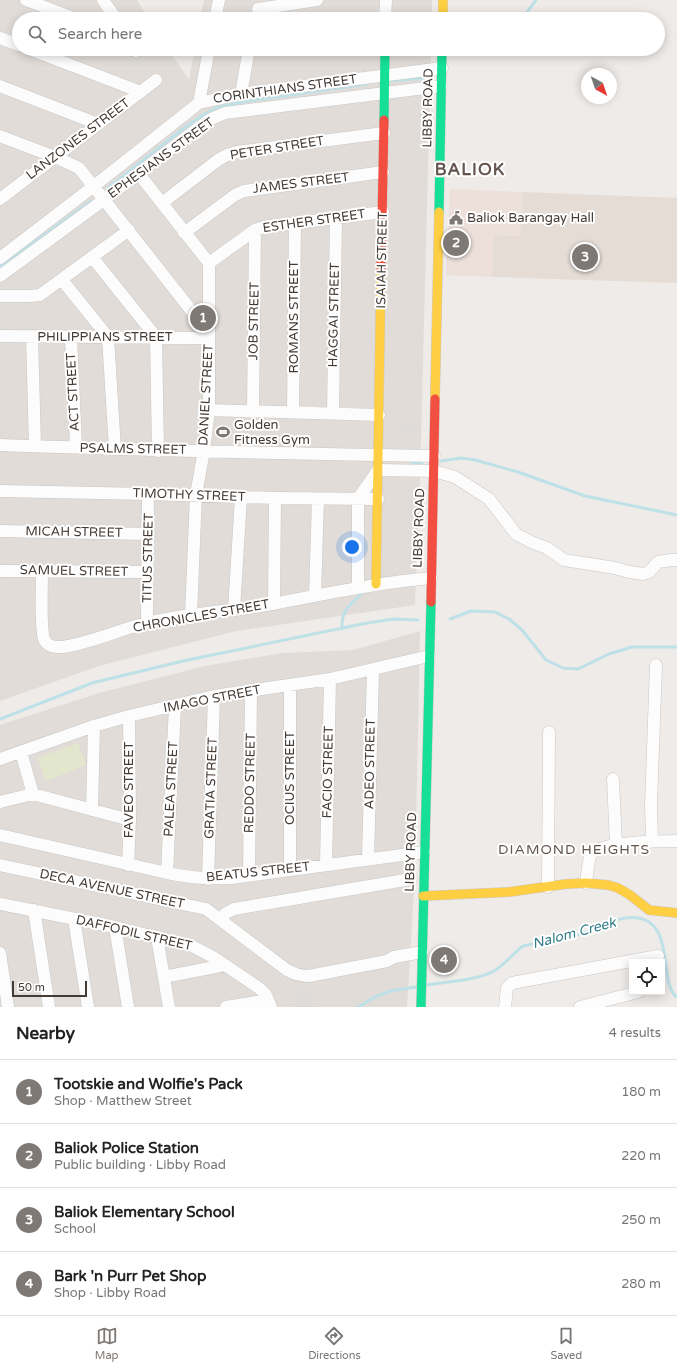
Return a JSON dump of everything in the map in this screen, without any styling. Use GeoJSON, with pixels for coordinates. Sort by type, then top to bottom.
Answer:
{"type":"FeatureCollection","features":[{"type":"Feature","properties":{"kind":"main road"},"geometry":{"type":"LineString","coordinates":[[442,12],[443,0]]}},
{"type":"Feature","properties":{"kind":"main road","name":"ISAIAH STREET"},"geometry":{"type":"LineString","coordinates":[[376,584],[385,56]]}},
{"type":"Feature","properties":{"kind":"main road","name":"LIBBY ROAD"},"geometry":{"type":"LineString","coordinates":[[421,1007],[422,896],[434,471],[442,56]]}},
{"type":"Feature","properties":{"kind":"main road"},"geometry":{"type":"LineString","coordinates":[[422,896],[509,892],[566,884],[586,883],[608,885],[618,888],[630,895],[649,910],[656,912],[677,913]]}},
{"type":"Feature","properties":{"kind":"street"},"geometry":{"type":"LineString","coordinates":[[26,0],[58,12]]}},
{"type":"Feature","properties":{"kind":"street"},"geometry":{"type":"LineString","coordinates":[[103,0],[111,12]]}},
{"type":"Feature","properties":{"kind":"street"},"geometry":{"type":"LineString","coordinates":[[216,12],[219,0]]}},
{"type":"Feature","properties":{"kind":"street"},"geometry":{"type":"LineString","coordinates":[[258,9],[317,0]]}},
{"type":"Feature","properties":{"kind":"street"},"geometry":{"type":"LineString","coordinates":[[385,12],[386,0]]}},
{"type":"Feature","properties":{"kind":"street"},"geometry":{"type":"LineString","coordinates":[[0,38],[12,42]]}},
{"type":"Feature","properties":{"kind":"street"},"geometry":{"type":"LineString","coordinates":[[47,56],[141,92]]}},
{"type":"Feature","properties":{"kind":"street"},"geometry":{"type":"LineString","coordinates":[[199,103],[208,56]]}},
{"type":"Feature","properties":{"kind":"street"},"geometry":{"type":"LineString","coordinates":[[241,94],[248,56]]}},
{"type":"Feature","properties":{"kind":"street","name":"CORINTHIANS STREET"},"geometry":{"type":"LineString","coordinates":[[0,258],[199,103],[241,94],[442,68]]}},
{"type":"Feature","properties":{"kind":"street","name":"LANZONES STREET"},"geometry":{"type":"LineString","coordinates":[[2,195],[55,157],[156,80]]}},
{"type":"Feature","properties":{"kind":"street"},"geometry":{"type":"LineString","coordinates":[[0,86],[98,124]]}},
{"type":"Feature","properties":{"kind":"street","name":"EPHESIANS STREET"},"geometry":{"type":"LineString","coordinates":[[0,276],[211,119],[225,113],[441,86]]}},
{"type":"Feature","properties":{"kind":"street","name":"PETER STREET"},"geometry":{"type":"LineString","coordinates":[[162,203],[218,160],[227,155],[237,152],[384,133]]}},
{"type":"Feature","properties":{"kind":"street"},"geometry":{"type":"LineString","coordinates":[[0,136],[79,168],[105,199],[209,335]]}},
{"type":"Feature","properties":{"kind":"street","name":"JAMES STREET"},"geometry":{"type":"LineString","coordinates":[[184,233],[235,195],[244,191],[383,172]]}},
{"type":"Feature","properties":{"kind":"street"},"geometry":{"type":"LineString","coordinates":[[139,174],[208,263]]}},
{"type":"Feature","properties":{"kind":"street","name":"ESTHER STREET"},"geometry":{"type":"LineString","coordinates":[[208,263],[255,230],[270,225],[383,212]]}},
{"type":"Feature","properties":{"kind":"street","name":"HAGGAI STREET"},"geometry":{"type":"LineString","coordinates":[[332,413],[336,217]]}},
{"type":"Feature","properties":{"kind":"street","name":"ROMANS STREET"},"geometry":{"type":"LineString","coordinates":[[293,412],[295,223]]}},
{"type":"Feature","properties":{"kind":"street"},"geometry":{"type":"LineString","coordinates":[[0,296],[40,295],[129,230]]}},
{"type":"Feature","properties":{"kind":"street","name":"JOB STREET"},"geometry":{"type":"LineString","coordinates":[[253,411],[255,230]]}},
{"type":"Feature","properties":{"kind":"street"},"geometry":{"type":"LineString","coordinates":[[92,257],[156,337],[158,451]]}},
{"type":"Feature","properties":{"kind":"street","name":"DANIEL STREET"},"geometry":{"type":"LineString","coordinates":[[190,615],[196,495],[209,410],[208,263]]}},
{"type":"Feature","properties":{"kind":"street"},"geometry":{"type":"LineString","coordinates":[[62,280],[108,337],[115,449]]}},
{"type":"Feature","properties":{"kind":"street","name":"PHILIPPIANS STREET"},"geometry":{"type":"LineString","coordinates":[[0,336],[156,337],[209,335]]}},
{"type":"Feature","properties":{"kind":"street"},"geometry":{"type":"LineString","coordinates":[[32,336],[35,446]]}},
{"type":"Feature","properties":{"kind":"street","name":"ACT STREET"},"geometry":{"type":"LineString","coordinates":[[70,337],[76,447]]}},
{"type":"Feature","properties":{"kind":"street"},"geometry":{"type":"LineString","coordinates":[[209,410],[379,414]]}},
{"type":"Feature","properties":{"kind":"street","name":"PSALMS STREET"},"geometry":{"type":"LineString","coordinates":[[0,445],[158,451],[204,450],[434,456]]}},
{"type":"Feature","properties":{"kind":"street"},"geometry":{"type":"LineString","coordinates":[[358,587],[358,499],[378,470],[434,471],[455,477],[489,499],[516,534],[531,542],[552,550],[567,561],[589,563],[643,574],[649,572],[658,562],[677,560]]}},
{"type":"Feature","properties":{"kind":"street","name":"TIMOTHY STREET"},"geometry":{"type":"LineString","coordinates":[[0,491],[318,499],[378,499]]}},
{"type":"Feature","properties":{"kind":"street","name":"TITUS STREET"},"geometry":{"type":"LineString","coordinates":[[147,623],[148,494]]}},
{"type":"Feature","properties":{"kind":"street"},"geometry":{"type":"LineString","coordinates":[[234,610],[241,497]]}},
{"type":"Feature","properties":{"kind":"street"},"geometry":{"type":"LineString","coordinates":[[274,604],[275,498]]}},
{"type":"Feature","properties":{"kind":"street"},"geometry":{"type":"LineString","coordinates":[[315,596],[318,499]]}},
{"type":"Feature","properties":{"kind":"street","name":"MICAH STREET"},"geometry":{"type":"LineString","coordinates":[[0,531],[148,534]]}},
{"type":"Feature","properties":{"kind":"street","name":"SAMUEL STREET"},"geometry":{"type":"LineString","coordinates":[[0,571],[148,572]]}},
{"type":"Feature","properties":{"kind":"street","name":"CHRONICLES STREET"},"geometry":{"type":"LineString","coordinates":[[42,571],[43,636],[45,641],[54,647],[67,646],[147,623],[190,615],[274,604],[376,584],[431,578]]}},
{"type":"Feature","properties":{"kind":"street","name":"IMAGO STREET"},"geometry":{"type":"LineString","coordinates":[[0,759],[94,726],[129,716],[214,696],[330,680],[429,656]]}},
{"type":"Feature","properties":{"kind":"street"},"geometry":{"type":"LineString","coordinates":[[652,840],[651,804],[656,665]]}},
{"type":"Feature","properties":{"kind":"street","name":"ADEO STREET"},"geometry":{"type":"LineString","coordinates":[[368,859],[373,669]]}},
{"type":"Feature","properties":{"kind":"street","name":"FACIO STREET"},"geometry":{"type":"LineString","coordinates":[[326,865],[330,680]]}},
{"type":"Feature","properties":{"kind":"street","name":"OCIUS STREET"},"geometry":{"type":"LineString","coordinates":[[290,685],[290,870]]}},
{"type":"Feature","properties":{"kind":"street","name":"REDDO STREET"},"geometry":{"type":"LineString","coordinates":[[249,875],[251,690]]}},
{"type":"Feature","properties":{"kind":"street","name":"GRATIA STREET"},"geometry":{"type":"LineString","coordinates":[[208,879],[214,696]]}},
{"type":"Feature","properties":{"kind":"street","name":"PALEA STREET"},"geometry":{"type":"LineString","coordinates":[[167,873],[175,706]]}},
{"type":"Feature","properties":{"kind":"street","name":"FAVEO STREET"},"geometry":{"type":"LineString","coordinates":[[128,864],[130,820],[129,716]]}},
{"type":"Feature","properties":{"kind":"street"},"geometry":{"type":"LineString","coordinates":[[92,810],[94,726]]}},
{"type":"Feature","properties":{"kind":"street"},"geometry":{"type":"LineString","coordinates":[[548,887],[549,732]]}},
{"type":"Feature","properties":{"kind":"street"},"geometry":{"type":"LineString","coordinates":[[21,752],[33,794]]}},
{"type":"Feature","properties":{"kind":"street"},"geometry":{"type":"LineString","coordinates":[[613,779],[616,845]]}},
{"type":"Feature","properties":{"kind":"street"},"geometry":{"type":"LineString","coordinates":[[0,802],[33,794],[130,820]]}},
{"type":"Feature","properties":{"kind":"street","name":"BEATUS STREET"},"geometry":{"type":"LineString","coordinates":[[0,835],[167,873],[192,878],[208,879],[290,870],[424,852]]}},
{"type":"Feature","properties":{"kind":"street"},"geometry":{"type":"LineString","coordinates":[[586,883],[592,854],[596,850],[616,845],[652,840],[677,841]]}},
{"type":"Feature","properties":{"kind":"street","name":"DECA AVENUE STREET"},"geometry":{"type":"LineString","coordinates":[[0,865],[52,880]]}},
{"type":"Feature","properties":{"kind":"street","name":"DECA AVENUE STREET"},"geometry":{"type":"LineString","coordinates":[[0,873],[52,880],[129,896],[221,919],[281,966],[294,974],[309,976],[387,961],[394,957],[422,955]]}},
{"type":"Feature","properties":{"kind":"street"},"geometry":{"type":"LineString","coordinates":[[221,919],[226,913],[234,909],[411,879]]}},
{"type":"Feature","properties":{"kind":"street","name":"DAFFODIL STREET"},"geometry":{"type":"LineString","coordinates":[[0,904],[34,910],[192,946],[204,951],[259,988],[270,1003]]}},
{"type":"Feature","properties":{"kind":"street"},"geometry":{"type":"LineString","coordinates":[[34,910],[49,1007]]}},
{"type":"Feature","properties":{"kind":"street"},"geometry":{"type":"LineString","coordinates":[[74,919],[88,1007]]}},
{"type":"Feature","properties":{"kind":"street"},"geometry":{"type":"LineString","coordinates":[[115,928],[128,1007]]}},
{"type":"Feature","properties":{"kind":"street"},"geometry":{"type":"LineString","coordinates":[[157,937],[169,1007]]}},
{"type":"Feature","properties":{"kind":"street"},"geometry":{"type":"LineString","coordinates":[[0,953],[8,1007]]}},
{"type":"Feature","properties":{"kind":"street"},"geometry":{"type":"LineString","coordinates":[[505,1007],[507,988],[512,983],[658,956]]}},
{"type":"Feature","properties":{"kind":"street"},"geometry":{"type":"LineString","coordinates":[[164,977],[226,965]]}},
{"type":"Feature","properties":{"kind":"street"},"geometry":{"type":"LineString","coordinates":[[580,1007],[629,994]]}},
{"type":"Feature","properties":{"kind":"street"},"geometry":{"type":"LineString","coordinates":[[226,1007],[270,1003]]}},
{"type":"Feature","properties":{"kind":"shaded area"},"geometry":{"type":"Polygon","coordinates":[[[0,0],[137,0],[145,12],[12,12],[12,56],[173,56],[189,80],[194,56],[431,56],[420,480],[415,605],[236,631],[99,666],[0,701],[0,0]]]}},
{"type":"Feature","properties":{"kind":"shaded area"},"geometry":{"type":"Polygon","coordinates":[[[204,0],[432,0],[432,12],[201,12],[204,0]]]}},
{"type":"Feature","properties":{"kind":"shaded area"},"geometry":{"type":"Polygon","coordinates":[[[450,189],[523,192],[521,236],[494,235],[492,277],[446,275],[450,189]]]}},
{"type":"Feature","properties":{"kind":"shaded area"},"geometry":{"type":"Polygon","coordinates":[[[523,192],[677,198],[677,283],[492,277],[494,235],[521,236],[523,192]]]}},
{"type":"Feature","properties":{"kind":"shaded area"},"geometry":{"type":"Polygon","coordinates":[[[398,420],[415,420],[414,434],[398,433],[398,420]]]}},
{"type":"Feature","properties":{"kind":"shaded area"},"geometry":{"type":"Polygon","coordinates":[[[420,631],[415,874],[407,1007],[0,1007],[0,725],[99,693],[205,666],[283,653],[353,650],[420,631]]]}},
{"type":"Feature","properties":{"kind":"shaded area"},"geometry":{"type":"Polygon","coordinates":[[[292,987],[310,987],[314,1007],[295,1007],[292,987]]]}},
{"type":"Feature","properties":{"kind":"green space"},"geometry":{"type":"Polygon","coordinates":[[[78,743],[86,765],[46,781],[37,758],[78,743]]]}},
{"type":"Feature","properties":{"kind":"waterway"},"geometry":{"type":"LineString","coordinates":[[527,12],[536,0]]}},
{"type":"Feature","properties":{"kind":"waterway"},"geometry":{"type":"LineString","coordinates":[[391,81],[423,78]]}},
{"type":"Feature","properties":{"kind":"waterway"},"geometry":{"type":"LineString","coordinates":[[108,188],[184,128],[216,108],[242,102],[367,84]]}},
{"type":"Feature","properties":{"kind":"waterway"},"geometry":{"type":"LineString","coordinates":[[0,267],[91,201]]}},
{"type":"Feature","properties":{"kind":"waterway"},"geometry":{"type":"LineString","coordinates":[[441,461],[461,458],[475,460],[518,472],[585,496],[677,515]]}},
{"type":"Feature","properties":{"kind":"waterway"},"geometry":{"type":"LineString","coordinates":[[412,463],[422,463]]}},
{"type":"Feature","properties":{"kind":"waterway"},"geometry":{"type":"LineString","coordinates":[[342,629],[343,617],[347,608],[362,593]]}},
{"type":"Feature","properties":{"kind":"waterway"},"geometry":{"type":"LineString","coordinates":[[450,619],[471,611],[495,612],[509,619],[522,630],[546,660],[563,668],[578,669],[609,654],[632,647],[677,647]]}},
{"type":"Feature","properties":{"kind":"waterway"},"geometry":{"type":"LineString","coordinates":[[0,719],[92,683],[183,661],[362,624],[393,619],[418,620]]}},
{"type":"Feature","properties":{"kind":"waterway","name":"Nalom Creek"},"geometry":{"type":"LineString","coordinates":[[427,985],[471,979],[487,974],[502,966],[523,946],[577,935],[622,919],[638,918],[650,923],[657,931],[662,942],[671,990],[677,997]]}},
{"type":"Feature","properties":{"kind":"waterway","name":"Nalom Creek"},"geometry":{"type":"LineString","coordinates":[[358,1007],[375,997],[391,991],[416,987]]}},
{"type":"Feature","properties":{"kind":"traffic: fast"},"geometry":{"type":"LineString","coordinates":[[384,120],[385,56]]}},
{"type":"Feature","properties":{"kind":"traffic: fast"},"geometry":{"type":"LineString","coordinates":[[439,212],[442,56]]}},
{"type":"Feature","properties":{"kind":"traffic: fast"},"geometry":{"type":"LineString","coordinates":[[421,1007],[431,602]]}},
{"type":"Feature","properties":{"kind":"traffic: slow"},"geometry":{"type":"LineString","coordinates":[[443,0],[443,12]]}},
{"type":"Feature","properties":{"kind":"traffic: slow"},"geometry":{"type":"LineString","coordinates":[[435,399],[439,212]]}},
{"type":"Feature","properties":{"kind":"traffic: slow"},"geometry":{"type":"LineString","coordinates":[[376,584],[381,270]]}},
{"type":"Feature","properties":{"kind":"traffic: slow"},"geometry":{"type":"LineString","coordinates":[[423,896],[509,892],[566,884],[586,883],[608,885],[618,888],[630,895],[649,910],[677,913]]}},
{"type":"Feature","properties":{"kind":"traffic: jam"},"geometry":{"type":"LineString","coordinates":[[381,270],[384,120]]}},
{"type":"Feature","properties":{"kind":"traffic: jam"},"geometry":{"type":"LineString","coordinates":[[431,602],[435,399]]}},
{"type":"Feature","properties":{"kind":"place","name":"Baliok Barangay Hall"},"geometry":{"type":"Point","coordinates":[456,218]}},
{"type":"Feature","properties":{"kind":"place","name":"Baliok Police Station"},"geometry":{"type":"Point","coordinates":[456,243]}},
{"type":"Feature","properties":{"kind":"place","name":"Baliok Elementary School"},"geometry":{"type":"Point","coordinates":[585,257]}},
{"type":"Feature","properties":{"kind":"place","name":"Tootskie and Wolfie's Pack"},"geometry":{"type":"Point","coordinates":[203,318]}},
{"type":"Feature","properties":{"kind":"place","name":"Golden Fitness Gym"},"geometry":{"type":"Point","coordinates":[223,432]}},
{"type":"Feature","properties":{"kind":"place","name":"Bark 'n Purr Pet Shop"},"geometry":{"type":"Point","coordinates":[444,960]}},
{"type":"Feature","properties":{"kind":"district","name":"BALIOK"},"geometry":{"type":"Point","coordinates":[470,169]}},
{"type":"Feature","properties":{"kind":"district","name":"DIAMOND HEIGHTS"},"geometry":{"type":"Point","coordinates":[574,849]}}]}
